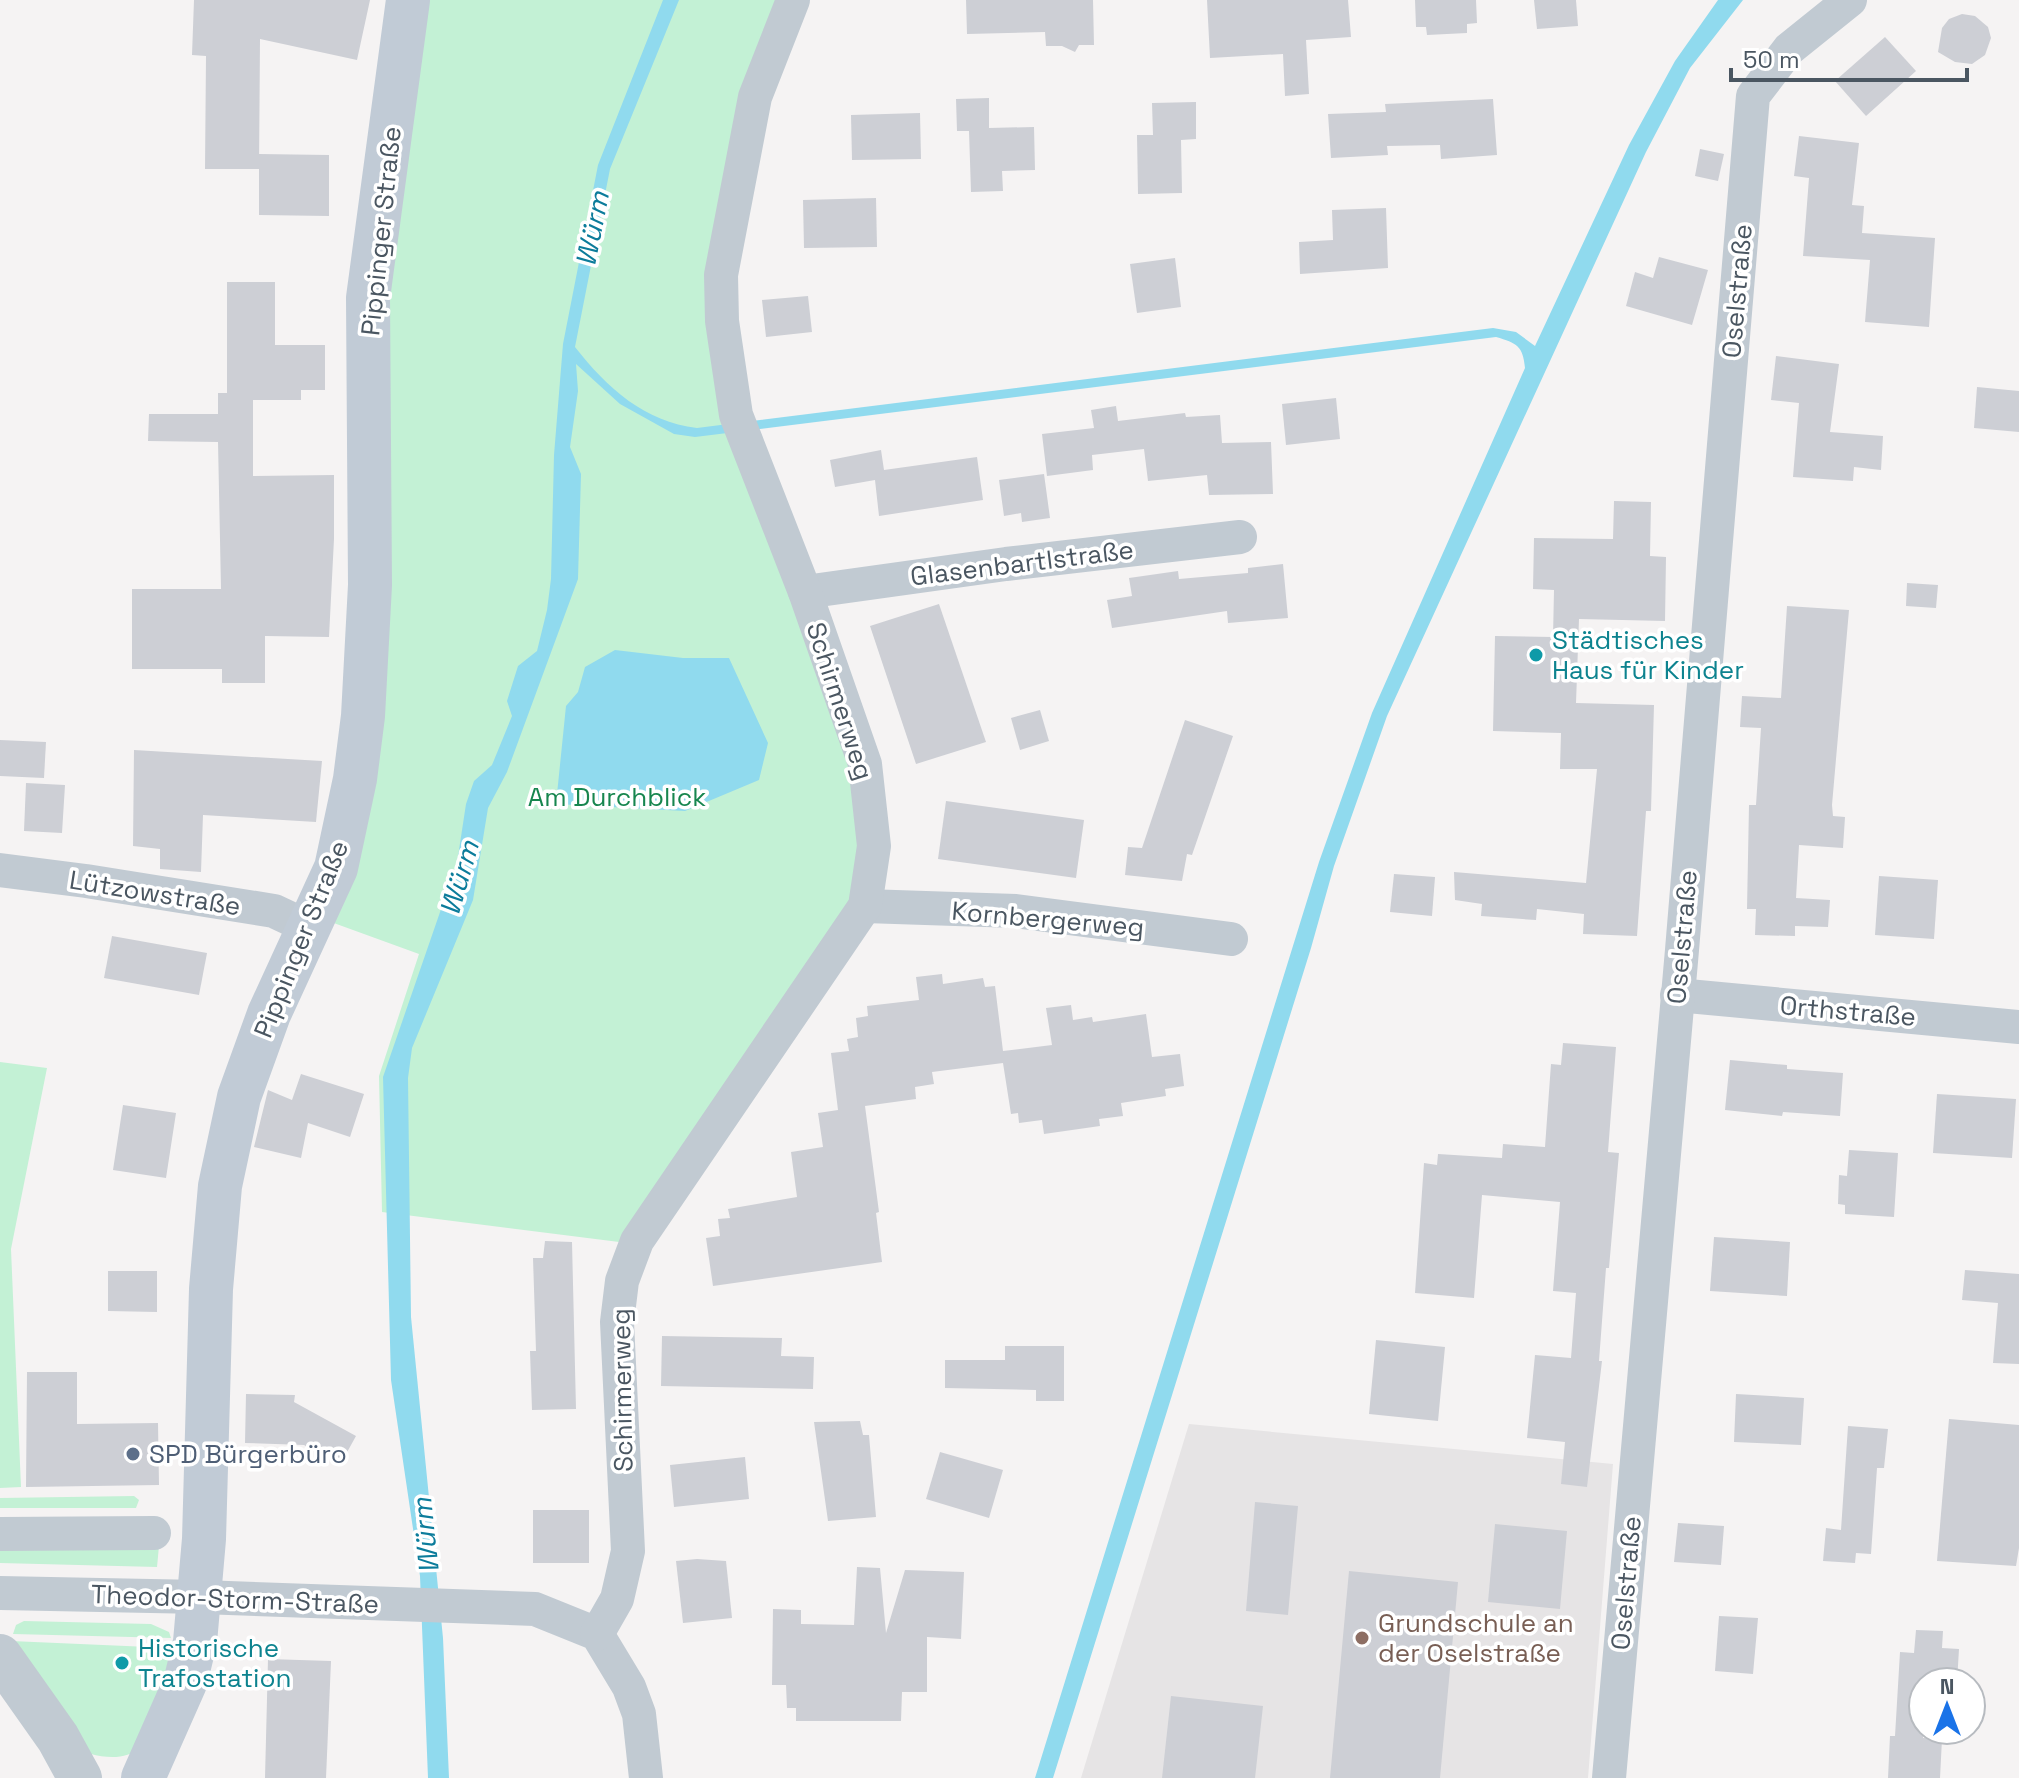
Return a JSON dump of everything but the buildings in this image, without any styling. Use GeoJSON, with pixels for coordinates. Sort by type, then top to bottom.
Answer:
{"type":"FeatureCollection","features":[{"type":"Feature","properties":{"kind":"main road","name":"Pippinger Straße"},"geometry":{"type":"LineString","coordinates":[[143,1778],[185,1683],[201,1597],[211,1289],[220,1186],[239,1097],[269,1014],[336,868],[355,779],[363,716],[370,585],[368,298],[408,0]]}},
{"type":"Feature","properties":{"kind":"main road","name":"Pippinger Straße"},"geometry":{"type":"LineString","coordinates":[[177,1778],[184,1735],[185,1683]]}},
{"type":"Feature","properties":{"kind":"street","name":"Schirmerweg"},"geometry":{"type":"LineString","coordinates":[[597,1634],[617,1599],[628,1551],[617,1322],[622,1281],[637,1241],[865,906],[874,846],[865,764],[805,592],[736,415],[722,321],[721,275],[755,97],[793,0]]}},
{"type":"Feature","properties":{"kind":"street","name":"Oselstraße"},"geometry":{"type":"LineString","coordinates":[[1609,1778],[1753,96],[1789,49],[1850,0]]}},
{"type":"Feature","properties":{"kind":"street","name":"Glasenbartlstraße"},"geometry":{"type":"LineString","coordinates":[[805,592],[1006,564],[1240,537]]}},
{"type":"Feature","properties":{"kind":"street","name":"Lützowstraße"},"geometry":{"type":"LineString","coordinates":[[0,870],[274,911],[308,927]]}},
{"type":"Feature","properties":{"kind":"street","name":"Kornbergerweg"},"geometry":{"type":"LineString","coordinates":[[865,906],[1016,911],[1231,939]]}},
{"type":"Feature","properties":{"kind":"street","name":"Orthstraße"},"geometry":{"type":"LineString","coordinates":[[1677,995],[2019,1027]]}},
{"type":"Feature","properties":{"kind":"street"},"geometry":{"type":"LineString","coordinates":[[0,1534],[154,1533]]}},
{"type":"Feature","properties":{"kind":"street","name":"Theodor-Storm-Straße"},"geometry":{"type":"LineString","coordinates":[[0,1593],[535,1609],[597,1634]]}},
{"type":"Feature","properties":{"kind":"street"},"geometry":{"type":"LineString","coordinates":[[597,1634],[629,1687],[639,1714],[646,1778]]}},
{"type":"Feature","properties":{"kind":"street"},"geometry":{"type":"LineString","coordinates":[[0,1656],[58,1738],[80,1778]]}},
{"type":"Feature","properties":{"kind":"street"},"geometry":{"type":"LineString","coordinates":[[0,1700],[32,1745],[48,1778]]}},
{"type":"Feature","properties":{"kind":"shaded area","name":"Grundschule an der Oselstraße"},"geometry":{"type":"Polygon","coordinates":[[[1189,1424],[1613,1464],[1588,1778],[1081,1778],[1189,1424]]]}},
{"type":"Feature","properties":{"kind":"green space","name":"Am Durchblick"},"geometry":{"type":"Polygon","coordinates":[[[425,0],[806,0],[766,101],[729,286],[742,400],[874,770],[866,910],[643,1245],[382,1212],[379,1076],[419,954],[320,918],[388,296],[425,0]]]}},
{"type":"Feature","properties":{"kind":"green space"},"geometry":{"type":"Polygon","coordinates":[[[0,1062],[47,1068],[11,1249],[21,1487],[0,1488],[0,1062]]]}},
{"type":"Feature","properties":{"kind":"green space"},"geometry":{"type":"Polygon","coordinates":[[[134,1496],[139,1500],[136,1508],[0,1508],[0,1498],[134,1496]]]}},
{"type":"Feature","properties":{"kind":"green space"},"geometry":{"type":"Polygon","coordinates":[[[160,1535],[157,1567],[0,1563],[0,1536],[160,1535]]]}},
{"type":"Feature","properties":{"kind":"green space"},"geometry":{"type":"Polygon","coordinates":[[[24,1621],[151,1624],[169,1632],[171,1638],[13,1634],[16,1625],[24,1621]]]}},
{"type":"Feature","properties":{"kind":"green space"},"geometry":{"type":"Polygon","coordinates":[[[11,1641],[172,1648],[154,1715],[140,1747],[123,1756],[91,1754],[11,1641]]]}},
{"type":"Feature","properties":{"kind":"water","name":"Würm"},"geometry":{"type":"Polygon","coordinates":[[[663,0],[679,0],[610,169],[575,347],[600,376],[628,401],[660,419],[697,428],[1493,328],[1516,332],[1535,346],[1629,145],[1675,61],[1718,0],[1743,0],[1690,68],[1646,152],[1387,716],[1334,866],[1053,1778],[1035,1778],[1319,862],[1372,713],[1525,368],[1524,361],[1518,346],[1496,337],[695,437],[674,434],[620,404],[576,364],[578,391],[570,447],[581,474],[578,579],[507,772],[488,808],[473,900],[412,1048],[408,1078],[411,1317],[443,1638],[449,1778],[428,1778],[420,1576],[391,1380],[383,1077],[457,863],[466,804],[474,781],[492,765],[512,716],[507,701],[518,666],[537,651],[551,579],[554,455],[563,344],[598,165],[663,0]]]}},
{"type":"Feature","properties":{"kind":"water"},"geometry":{"type":"Polygon","coordinates":[[[615,650],[683,658],[729,658],[768,743],[759,780],[685,811],[556,804],[566,706],[578,692],[585,667],[615,650]]]}},
{"type":"Feature","properties":{"kind":"place","name":"Städtisches Haus für Kinder"},"geometry":{"type":"Point","coordinates":[1536,655]}},
{"type":"Feature","properties":{"kind":"place","name":"SPD Bürgerbüro"},"geometry":{"type":"Point","coordinates":[133,1454]}},
{"type":"Feature","properties":{"kind":"place","name":"Grundschule an der Oselstraße"},"geometry":{"type":"Point","coordinates":[1362,1638]}},
{"type":"Feature","properties":{"kind":"place","name":"Historische Trafostation"},"geometry":{"type":"Point","coordinates":[122,1663]}}]}
